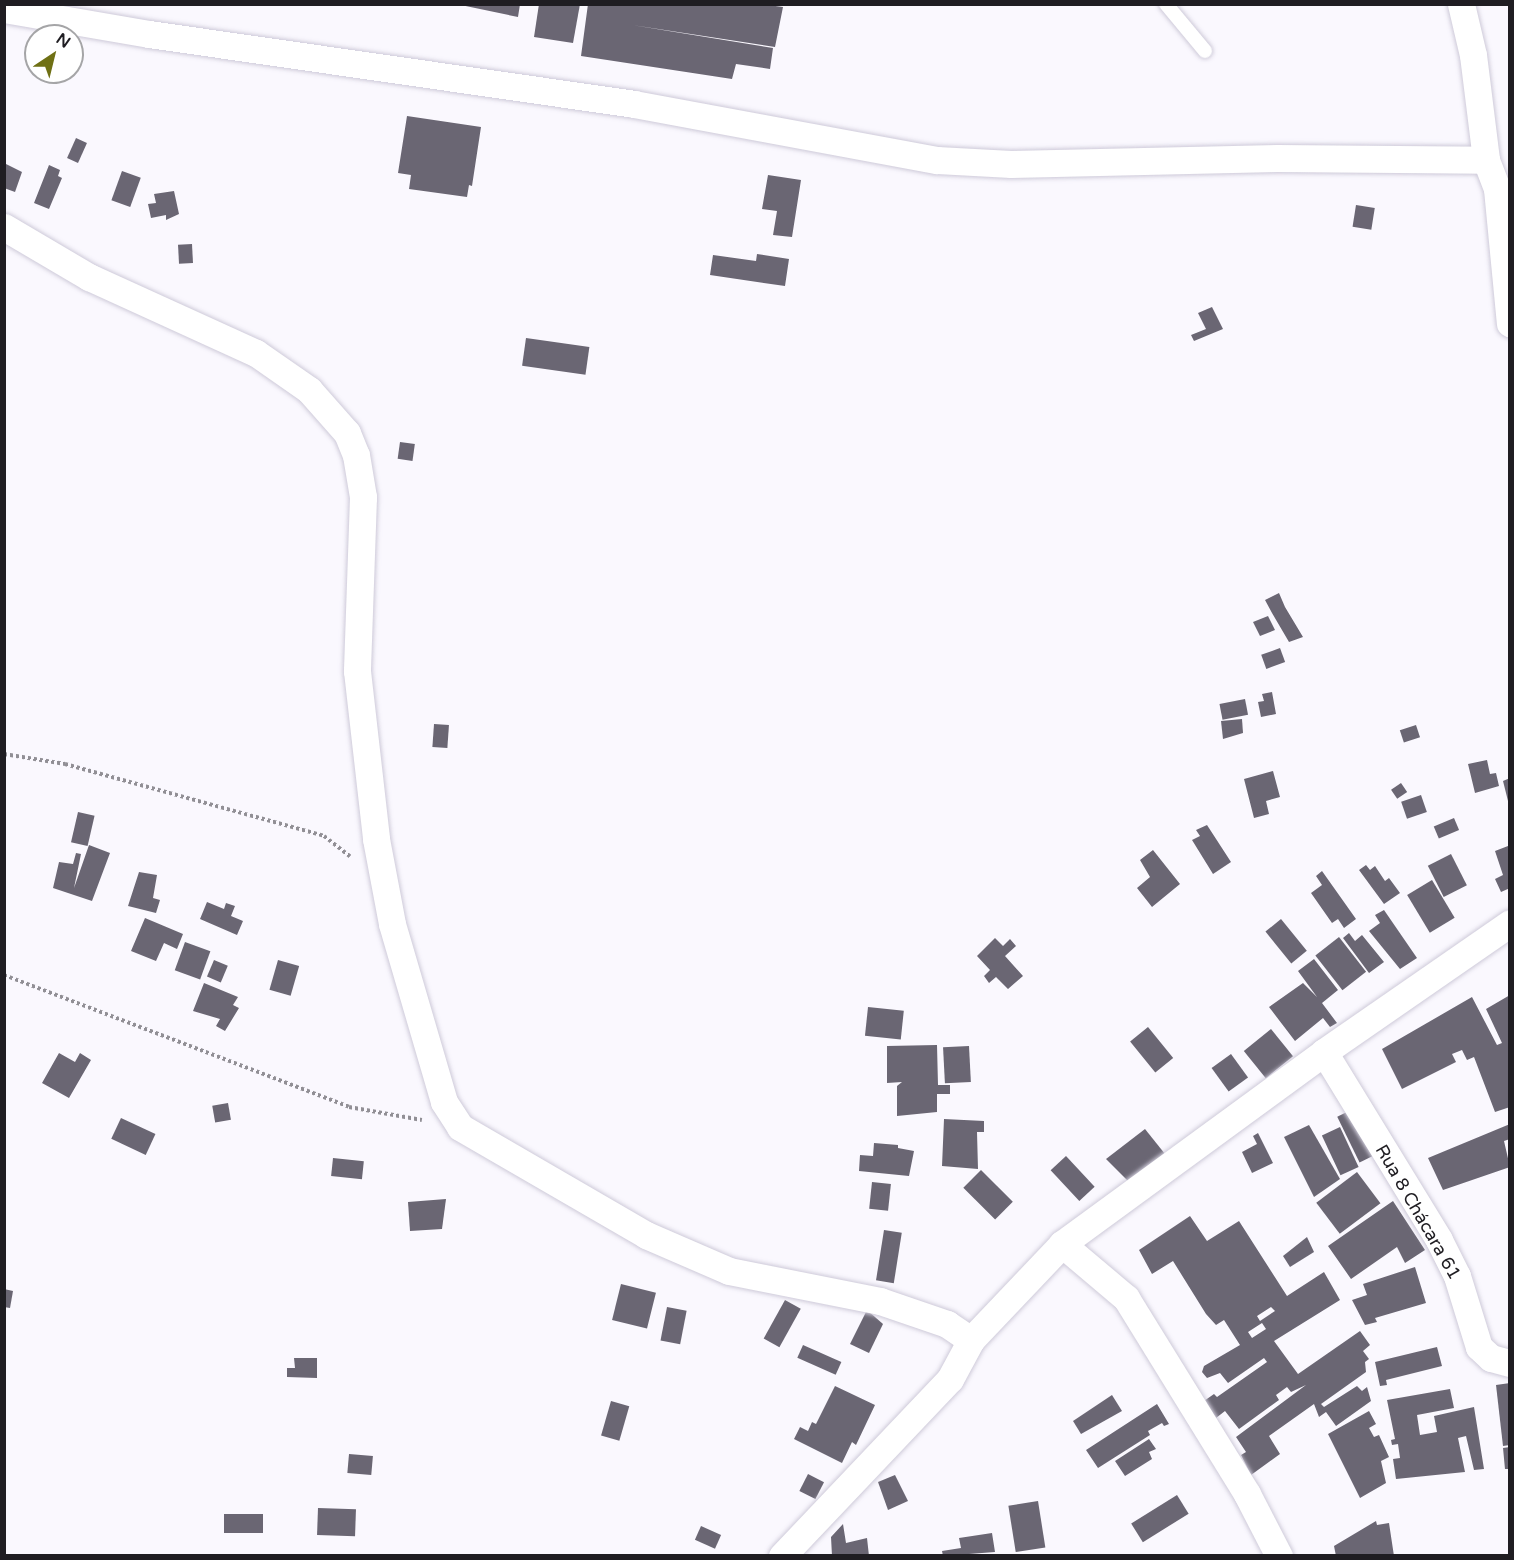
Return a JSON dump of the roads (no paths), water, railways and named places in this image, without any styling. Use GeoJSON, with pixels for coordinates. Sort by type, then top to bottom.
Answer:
{"type":"FeatureCollection","features":[{"type":"Feature","properties":{"kind":"street"},"geometry":{"type":"LineString","coordinates":[[1461,4],[1473,55],[1486,160],[1503,194],[1509,323]]}},
{"type":"Feature","properties":{"kind":"street"},"geometry":{"type":"LineString","coordinates":[[4,9],[160,36],[634,104],[937,160],[1011,164],[1277,158],[1486,160]]}},
{"type":"Feature","properties":{"kind":"street"},"geometry":{"type":"LineString","coordinates":[[4,227],[89,278],[256,352],[309,390],[347,433],[356,455],[363,497],[357,672],[384,883],[392,924],[444,1102],[460,1127],[637,1230],[729,1271],[880,1301],[947,1324],[971,1340]]}},
{"type":"Feature","properties":{"kind":"street"},"geometry":{"type":"LineString","coordinates":[[782,1556],[950,1379],[971,1340],[1062,1244],[1324,1052],[1509,923]]}},
{"type":"Feature","properties":{"kind":"street","name":"Rua 8 Chácara 61"},"geometry":{"type":"LineString","coordinates":[[1324,1052],[1439,1240],[1457,1276],[1479,1347],[1491,1358],[1509,1363]]}},
{"type":"Feature","properties":{"kind":"street"},"geometry":{"type":"LineString","coordinates":[[1062,1244],[1126,1298],[1247,1494],[1279,1556]]}},
{"type":"Feature","properties":{"kind":"lane"},"geometry":{"type":"LineString","coordinates":[[1166,4],[1204,51]]}}]}
